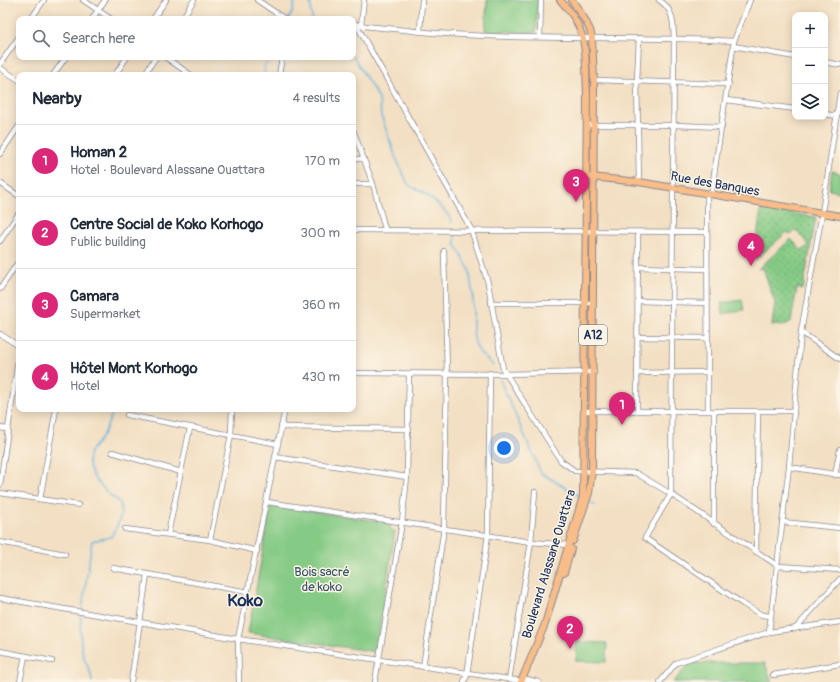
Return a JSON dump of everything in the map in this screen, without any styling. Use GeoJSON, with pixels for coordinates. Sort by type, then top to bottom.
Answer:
{"type":"FeatureCollection","features":[{"type":"Feature","properties":{"kind":"main road","name":"Boulevard Alassane Ouattara"},"geometry":{"type":"LineString","coordinates":[[560,0],[568,8],[580,27],[584,39],[587,87],[584,501]]}},
{"type":"Feature","properties":{"kind":"main road","name":"Boulevard Alassane Ouattara"},"geometry":{"type":"LineString","coordinates":[[523,681],[545,624],[584,501],[589,493],[592,470],[594,372],[594,83],[592,38],[585,20],[574,1]]}},
{"type":"Feature","properties":{"kind":"main road"},"geometry":{"type":"LineString","coordinates":[[587,87],[594,83]]}},
{"type":"Feature","properties":{"kind":"main road","name":"Rue des Banques"},"geometry":{"type":"LineString","coordinates":[[586,176],[639,182],[840,216]]}},
{"type":"Feature","properties":{"kind":"street"},"geometry":{"type":"LineString","coordinates":[[33,16],[44,0]]}},
{"type":"Feature","properties":{"kind":"street"},"geometry":{"type":"LineString","coordinates":[[83,0],[107,16]]}},
{"type":"Feature","properties":{"kind":"street"},"geometry":{"type":"LineString","coordinates":[[94,16],[105,0]]}},
{"type":"Feature","properties":{"kind":"street"},"geometry":{"type":"LineString","coordinates":[[155,16],[166,0]]}},
{"type":"Feature","properties":{"kind":"street"},"geometry":{"type":"LineString","coordinates":[[184,16],[194,0]]}},
{"type":"Feature","properties":{"kind":"street"},"geometry":{"type":"LineString","coordinates":[[257,0],[280,16]]}},
{"type":"Feature","properties":{"kind":"street"},"geometry":{"type":"LineString","coordinates":[[364,0],[357,24],[471,229],[488,283],[498,350],[503,369],[561,461],[575,471],[592,470],[636,474],[671,494],[778,566],[840,570]]}},
{"type":"Feature","properties":{"kind":"street"},"geometry":{"type":"LineString","coordinates":[[420,31],[422,0]]}},
{"type":"Feature","properties":{"kind":"street"},"geometry":{"type":"LineString","coordinates":[[540,37],[541,0]]}},
{"type":"Feature","properties":{"kind":"street"},"geometry":{"type":"LineString","coordinates":[[659,0],[670,10],[673,17],[674,38],[675,125],[672,232],[673,338],[671,494],[645,538],[743,604],[762,614],[771,616]]}},
{"type":"Feature","properties":{"kind":"street"},"geometry":{"type":"LineString","coordinates":[[708,411],[707,232],[709,194],[722,127],[734,44],[750,0]]}},
{"type":"Feature","properties":{"kind":"street"},"geometry":{"type":"LineString","coordinates":[[568,8],[574,1]]}},
{"type":"Feature","properties":{"kind":"street"},"geometry":{"type":"LineString","coordinates":[[357,24],[454,35],[584,39],[674,38],[734,44],[792,56]]}},
{"type":"Feature","properties":{"kind":"street"},"geometry":{"type":"LineString","coordinates":[[639,38],[637,81],[639,182]]}},
{"type":"Feature","properties":{"kind":"street"},"geometry":{"type":"LineString","coordinates":[[0,64],[16,41]]}},
{"type":"Feature","properties":{"kind":"street"},"geometry":{"type":"LineString","coordinates":[[56,72],[64,60]]}},
{"type":"Feature","properties":{"kind":"street"},"geometry":{"type":"LineString","coordinates":[[117,72],[125,60]]}},
{"type":"Feature","properties":{"kind":"street"},"geometry":{"type":"LineString","coordinates":[[146,72],[154,60]]}},
{"type":"Feature","properties":{"kind":"street"},"geometry":{"type":"LineString","coordinates":[[170,60],[187,72]]}},
{"type":"Feature","properties":{"kind":"street"},"geometry":{"type":"LineString","coordinates":[[279,72],[281,60]]}},
{"type":"Feature","properties":{"kind":"street"},"geometry":{"type":"LineString","coordinates":[[828,63],[840,65]]}},
{"type":"Feature","properties":{"kind":"street"},"geometry":{"type":"LineString","coordinates":[[0,68],[16,78]]}},
{"type":"Feature","properties":{"kind":"street"},"geometry":{"type":"LineString","coordinates":[[594,83],[637,81],[674,84],[729,84]]}},
{"type":"Feature","properties":{"kind":"street"},"geometry":{"type":"LineString","coordinates":[[769,632],[789,467],[801,332],[837,130],[840,93]]}},
{"type":"Feature","properties":{"kind":"street"},"geometry":{"type":"LineString","coordinates":[[726,100],[792,109]]}},
{"type":"Feature","properties":{"kind":"street"},"geometry":{"type":"LineString","coordinates":[[828,114],[837,116]]}},
{"type":"Feature","properties":{"kind":"street"},"geometry":{"type":"LineString","coordinates":[[587,125],[675,125],[722,127]]}},
{"type":"Feature","properties":{"kind":"street"},"geometry":{"type":"LineString","coordinates":[[0,154],[16,130]]}},
{"type":"Feature","properties":{"kind":"street"},"geometry":{"type":"LineString","coordinates":[[356,138],[373,184],[385,229]]}},
{"type":"Feature","properties":{"kind":"street"},"geometry":{"type":"LineString","coordinates":[[356,159],[364,159]]}},
{"type":"Feature","properties":{"kind":"street"},"geometry":{"type":"LineString","coordinates":[[0,183],[16,194]]}},
{"type":"Feature","properties":{"kind":"street"},"geometry":{"type":"LineString","coordinates":[[356,184],[373,184]]}},
{"type":"Feature","properties":{"kind":"street"},"geometry":{"type":"LineString","coordinates":[[0,241],[16,217]]}},
{"type":"Feature","properties":{"kind":"street"},"geometry":{"type":"LineString","coordinates":[[356,230],[471,229],[586,232],[707,232]]}},
{"type":"Feature","properties":{"kind":"street"},"geometry":{"type":"LineString","coordinates":[[637,411],[638,232]]}},
{"type":"Feature","properties":{"kind":"street"},"geometry":{"type":"LineString","coordinates":[[423,667],[444,528],[447,374],[444,252]]}},
{"type":"Feature","properties":{"kind":"street"},"geometry":{"type":"LineString","coordinates":[[0,289],[16,265]]}},
{"type":"Feature","properties":{"kind":"street"},"geometry":{"type":"LineString","coordinates":[[638,267],[707,269]]}},
{"type":"Feature","properties":{"kind":"street"},"geometry":{"type":"LineString","coordinates":[[638,301],[707,303]]}},
{"type":"Feature","properties":{"kind":"street"},"geometry":{"type":"LineString","coordinates":[[491,303],[593,303]]}},
{"type":"Feature","properties":{"kind":"street"},"geometry":{"type":"LineString","coordinates":[[801,332],[840,359]]}},
{"type":"Feature","properties":{"kind":"street"},"geometry":{"type":"LineString","coordinates":[[0,334],[16,344]]}},
{"type":"Feature","properties":{"kind":"street"},"geometry":{"type":"LineString","coordinates":[[638,337],[707,338]]}},
{"type":"Feature","properties":{"kind":"street"},"geometry":{"type":"LineString","coordinates":[[356,373],[506,374],[594,372]]}},
{"type":"Feature","properties":{"kind":"street"},"geometry":{"type":"LineString","coordinates":[[637,373],[708,372]]}},
{"type":"Feature","properties":{"kind":"street"},"geometry":{"type":"LineString","coordinates":[[0,485],[16,374]]}},
{"type":"Feature","properties":{"kind":"street"},"geometry":{"type":"LineString","coordinates":[[374,682],[402,522],[407,477],[409,374]]}},
{"type":"Feature","properties":{"kind":"street"},"geometry":{"type":"LineString","coordinates":[[464,682],[488,535],[490,374]]}},
{"type":"Feature","properties":{"kind":"street"},"geometry":{"type":"LineString","coordinates":[[585,411],[794,411]]}},
{"type":"Feature","properties":{"kind":"street"},"geometry":{"type":"LineString","coordinates":[[714,411],[714,524]]}},
{"type":"Feature","properties":{"kind":"street"},"geometry":{"type":"LineString","coordinates":[[756,552],[758,411]]}},
{"type":"Feature","properties":{"kind":"street"},"geometry":{"type":"LineString","coordinates":[[40,499],[55,412]]}},
{"type":"Feature","properties":{"kind":"street"},"geometry":{"type":"LineString","coordinates":[[210,540],[231,436],[232,412]]}},
{"type":"Feature","properties":{"kind":"street"},"geometry":{"type":"LineString","coordinates":[[239,682],[238,639],[268,502],[284,412]]}},
{"type":"Feature","properties":{"kind":"street"},"geometry":{"type":"LineString","coordinates":[[127,415],[278,444]]}},
{"type":"Feature","properties":{"kind":"street"},"geometry":{"type":"LineString","coordinates":[[281,427],[409,429]]}},
{"type":"Feature","properties":{"kind":"street"},"geometry":{"type":"LineString","coordinates":[[0,428],[8,429]]}},
{"type":"Feature","properties":{"kind":"street"},"geometry":{"type":"LineString","coordinates":[[168,534],[190,428]]}},
{"type":"Feature","properties":{"kind":"street"},"geometry":{"type":"LineString","coordinates":[[789,467],[838,475],[840,449]]}},
{"type":"Feature","properties":{"kind":"street"},"geometry":{"type":"LineString","coordinates":[[112,452],[181,472]]}},
{"type":"Feature","properties":{"kind":"street"},"geometry":{"type":"LineString","coordinates":[[275,457],[407,477]]}},
{"type":"Feature","properties":{"kind":"street"},"geometry":{"type":"LineString","coordinates":[[509,680],[531,542],[535,492]]}},
{"type":"Feature","properties":{"kind":"street"},"geometry":{"type":"LineString","coordinates":[[0,493],[78,505]]}},
{"type":"Feature","properties":{"kind":"street"},"geometry":{"type":"LineString","coordinates":[[268,502],[531,542],[570,545]]}},
{"type":"Feature","properties":{"kind":"street"},"geometry":{"type":"LineString","coordinates":[[782,522],[840,528]]}},
{"type":"Feature","properties":{"kind":"street"},"geometry":{"type":"LineString","coordinates":[[125,529],[210,540],[257,551]]}},
{"type":"Feature","properties":{"kind":"street"},"geometry":{"type":"LineString","coordinates":[[0,542],[65,554]]}},
{"type":"Feature","properties":{"kind":"street"},"geometry":{"type":"LineString","coordinates":[[113,568],[248,592]]}},
{"type":"Feature","properties":{"kind":"street"},"geometry":{"type":"LineString","coordinates":[[131,682],[147,575]]}},
{"type":"Feature","properties":{"kind":"street"},"geometry":{"type":"LineString","coordinates":[[795,629],[840,578]]}},
{"type":"Feature","properties":{"kind":"street"},"geometry":{"type":"LineString","coordinates":[[0,598],[238,639],[378,659],[466,675],[539,682]]}},
{"type":"Feature","properties":{"kind":"street"},"geometry":{"type":"LineString","coordinates":[[660,682],[676,663],[769,632],[840,622]]}},
{"type":"Feature","properties":{"kind":"street"},"geometry":{"type":"LineString","coordinates":[[0,652],[52,661]]}},
{"type":"Feature","properties":{"kind":"street"},"geometry":{"type":"LineString","coordinates":[[20,682],[25,656]]}},
{"type":"Feature","properties":{"kind":"street"},"geometry":{"type":"LineString","coordinates":[[773,675],[840,664]]}},
{"type":"Feature","properties":{"kind":"green space"},"geometry":{"type":"Polygon","coordinates":[[[487,0],[538,0],[536,32],[485,31],[487,0]]]}},
{"type":"Feature","properties":{"kind":"green space"},"geometry":{"type":"Polygon","coordinates":[[[832,171],[840,173],[840,192],[829,190],[832,171]]]}},
{"type":"Feature","properties":{"kind":"green space"},"geometry":{"type":"Polygon","coordinates":[[[761,209],[816,217],[803,289],[797,288],[791,322],[782,326],[772,325],[775,303],[763,268],[758,269],[791,239],[802,251],[809,245],[796,230],[791,235],[787,232],[754,261],[751,258],[755,252],[761,209]]]}},
{"type":"Feature","properties":{"kind":"green space"},"geometry":{"type":"Polygon","coordinates":[[[742,300],[744,310],[723,314],[721,303],[742,300]]]}},
{"type":"Feature","properties":{"kind":"green space","name":"Bois sacré de koko"},"geometry":{"type":"Polygon","coordinates":[[[271,505],[390,523],[390,529],[395,531],[376,652],[248,633],[271,505]]]}},
{"type":"Feature","properties":{"kind":"green space"},"geometry":{"type":"Polygon","coordinates":[[[577,642],[607,643],[606,662],[576,661],[577,642]]]}},
{"type":"Feature","properties":{"kind":"green space"},"geometry":{"type":"Polygon","coordinates":[[[690,663],[765,663],[772,682],[673,682],[690,663]]]}},
{"type":"Feature","properties":{"kind":"waterway"},"geometry":{"type":"LineString","coordinates":[[290,16],[293,11],[295,0]]}},
{"type":"Feature","properties":{"kind":"waterway"},"geometry":{"type":"LineString","coordinates":[[310,0],[312,16]]}},
{"type":"Feature","properties":{"kind":"waterway"},"geometry":{"type":"LineString","coordinates":[[265,72],[264,67],[268,60]]}},
{"type":"Feature","properties":{"kind":"waterway"},"geometry":{"type":"LineString","coordinates":[[355,60],[379,99],[381,115],[396,158],[409,186],[434,200],[449,216],[452,222]]}},
{"type":"Feature","properties":{"kind":"waterway"},"geometry":{"type":"LineString","coordinates":[[455,234],[455,243],[469,269],[473,296],[473,332],[475,343],[480,353],[493,365]]}},
{"type":"Feature","properties":{"kind":"waterway"},"geometry":{"type":"LineString","coordinates":[[500,380],[541,473],[581,497]]}},
{"type":"Feature","properties":{"kind":"waterway"},"geometry":{"type":"LineString","coordinates":[[82,610],[92,541],[111,537],[118,525],[121,512],[120,503],[102,488],[92,474],[88,460],[90,452],[103,435],[113,412]]}},
{"type":"Feature","properties":{"kind":"waterway"},"geometry":{"type":"LineString","coordinates":[[588,501],[595,505]]}},
{"type":"Feature","properties":{"kind":"waterway"},"geometry":{"type":"LineString","coordinates":[[81,614],[80,635],[82,650],[84,659],[91,673],[92,682]]}},
{"type":"Feature","properties":{"kind":"place","name":"Camara"},"geometry":{"type":"Point","coordinates":[576,202]}},
{"type":"Feature","properties":{"kind":"place","name":"Hôtel Mont Korhogo"},"geometry":{"type":"Point","coordinates":[751,266]}},
{"type":"Feature","properties":{"kind":"place","name":"Homan 2"},"geometry":{"type":"Point","coordinates":[622,425]}},
{"type":"Feature","properties":{"kind":"place","name":"Centre Social de Koko Korhogo"},"geometry":{"type":"Point","coordinates":[570,649]}},
{"type":"Feature","properties":{"kind":"district","name":"Koko"},"geometry":{"type":"Point","coordinates":[245,600]}}]}
